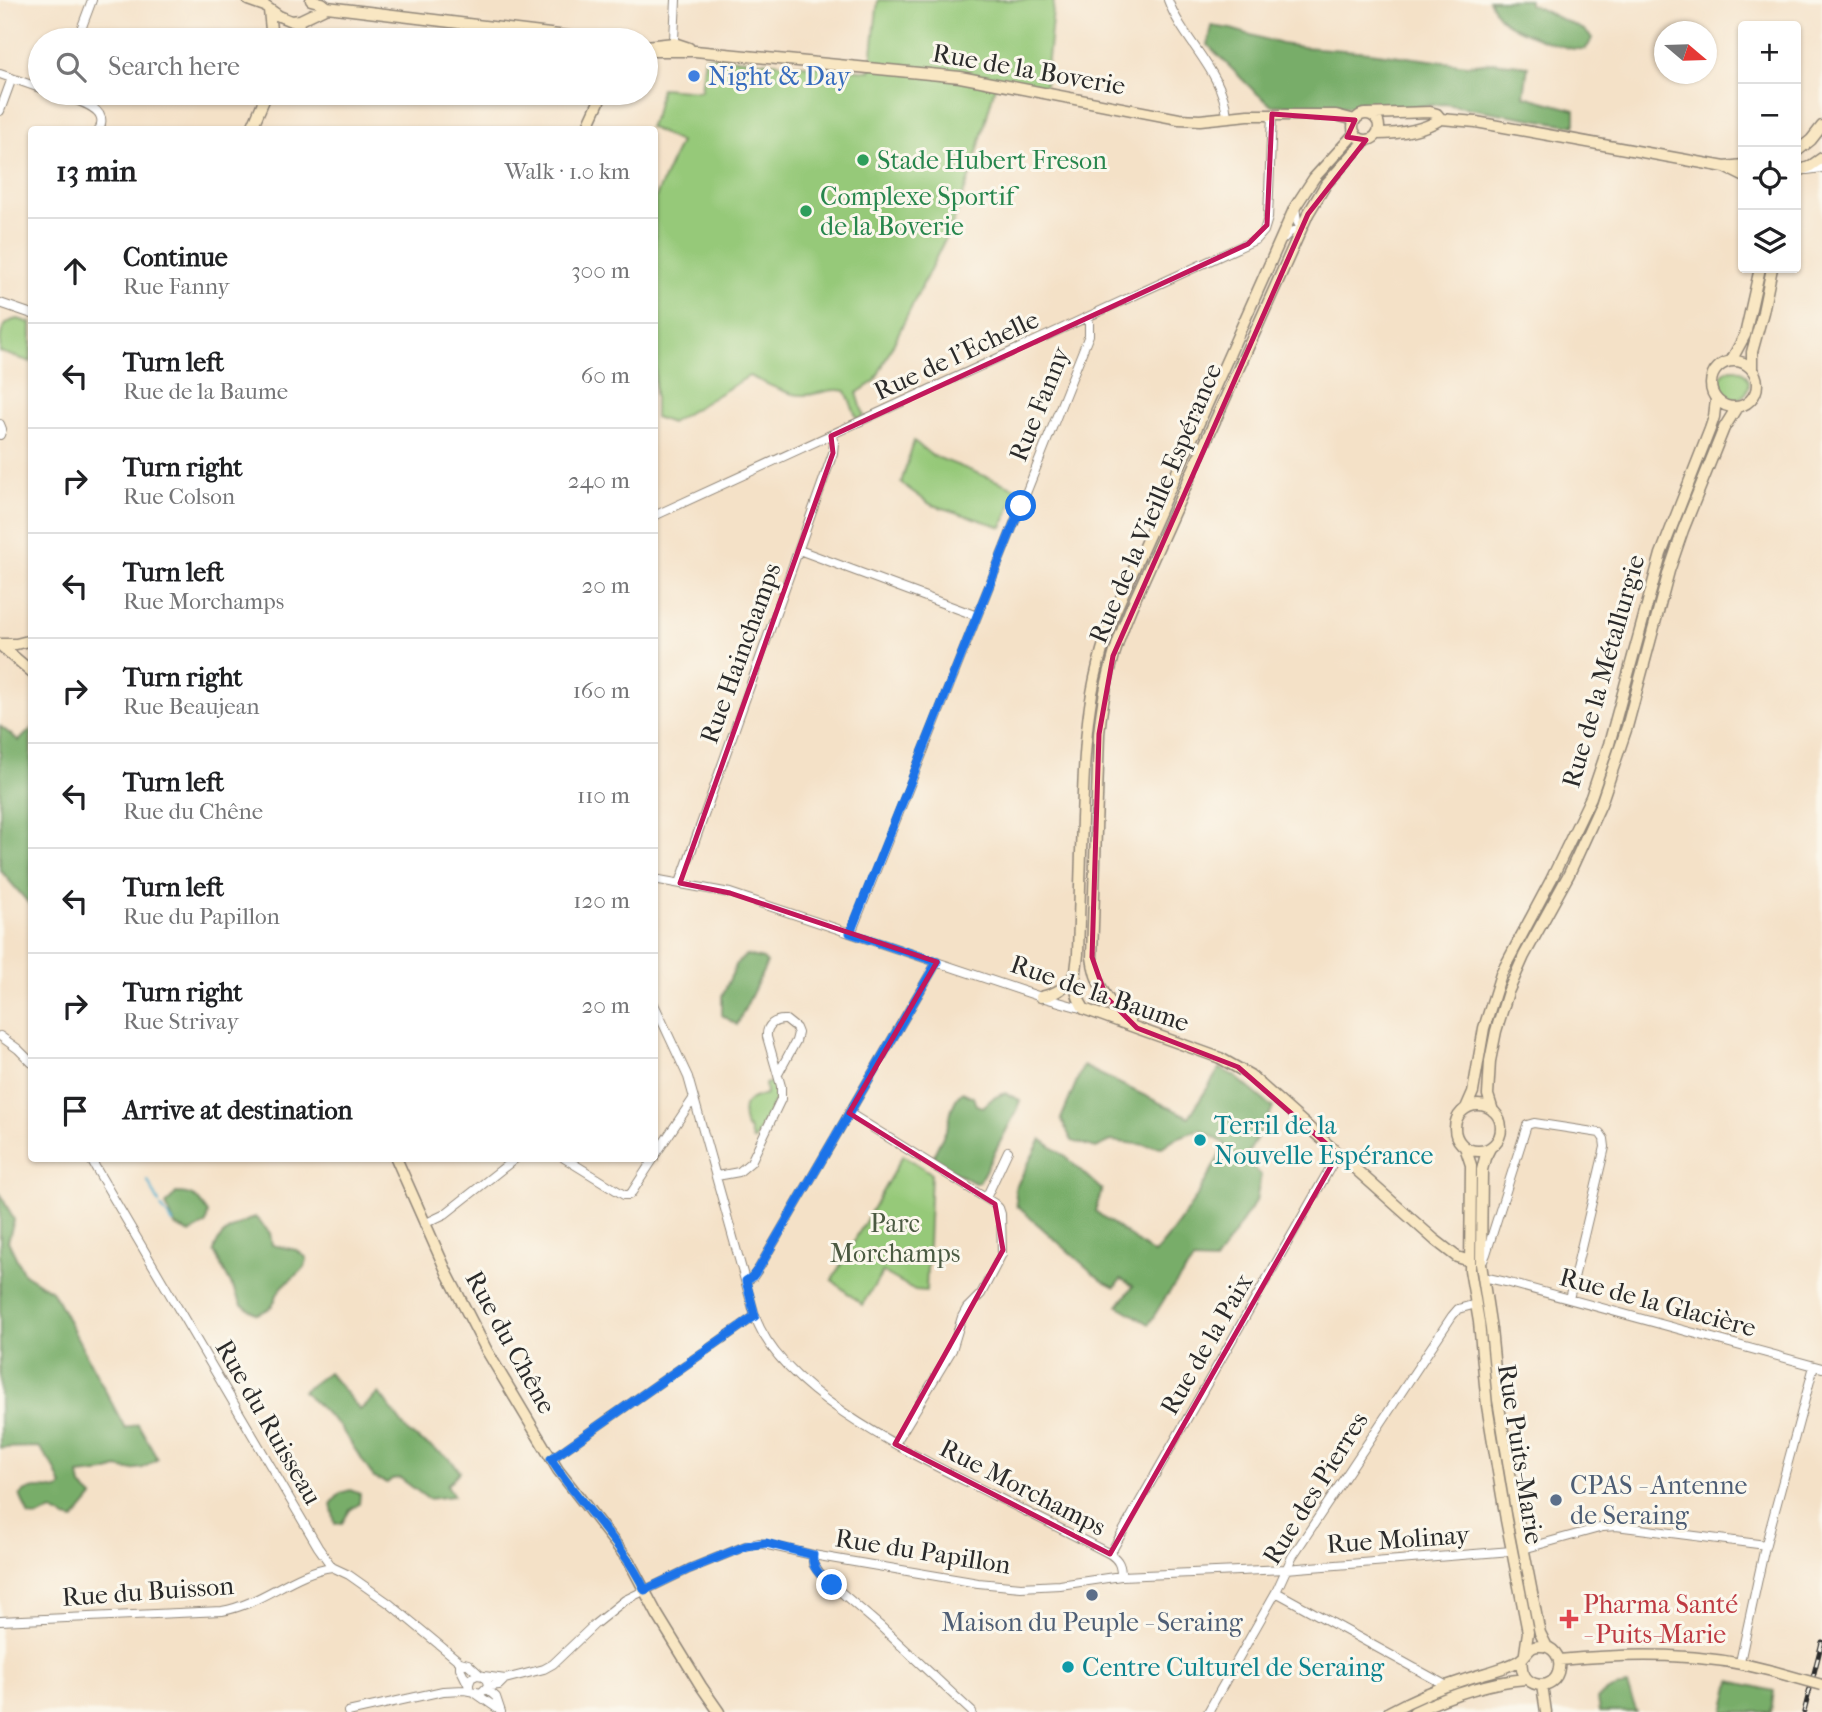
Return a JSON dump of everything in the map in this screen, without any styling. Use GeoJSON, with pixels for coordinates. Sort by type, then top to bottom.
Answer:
{"type":"FeatureCollection","features":[{"type":"Feature","properties":{"kind":"street"},"geometry":{"type":"LineString","coordinates":[[82,28],[92,0]]}},
{"type":"Feature","properties":{"kind":"street"},"geometry":{"type":"LineString","coordinates":[[248,0],[265,5],[291,21],[327,8],[495,28]]}},
{"type":"Feature","properties":{"kind":"street"},"geometry":{"type":"LineString","coordinates":[[298,28],[306,8],[304,0]]}},
{"type":"Feature","properties":{"kind":"street"},"geometry":{"type":"LineString","coordinates":[[311,0],[322,3],[327,8]]}},
{"type":"Feature","properties":{"kind":"street"},"geometry":{"type":"LineString","coordinates":[[674,43],[676,0]]}},
{"type":"Feature","properties":{"kind":"street"},"geometry":{"type":"LineString","coordinates":[[1168,0],[1219,86],[1227,116]]}},
{"type":"Feature","properties":{"kind":"street"},"geometry":{"type":"LineString","coordinates":[[265,5],[270,28]]}},
{"type":"Feature","properties":{"kind":"street","name":"Rue de la Boverie"},"geometry":{"type":"LineString","coordinates":[[658,47],[674,43],[695,51]]}},
{"type":"Feature","properties":{"kind":"street","name":"Rue de la Boverie"},"geometry":{"type":"LineString","coordinates":[[658,50],[695,51],[953,76],[1179,119],[1200,120],[1272,114],[1336,115],[1355,120]]}},
{"type":"Feature","properties":{"kind":"street"},"geometry":{"type":"LineString","coordinates":[[0,74],[28,84]]}},
{"type":"Feature","properties":{"kind":"street"},"geometry":{"type":"LineString","coordinates":[[0,111],[12,78]]}},
{"type":"Feature","properties":{"kind":"street"},"geometry":{"type":"LineString","coordinates":[[88,105],[101,115],[100,126]]}},
{"type":"Feature","properties":{"kind":"street"},"geometry":{"type":"LineString","coordinates":[[253,126],[262,105]]}},
{"type":"Feature","properties":{"kind":"street"},"geometry":{"type":"LineString","coordinates":[[588,126],[597,105]]}},
{"type":"Feature","properties":{"kind":"street"},"geometry":{"type":"LineString","coordinates":[[1441,119],[1430,112],[1367,114],[1359,116],[1353,127],[1358,138],[1366,140],[1377,134],[1392,134],[1431,125],[1441,119],[1476,122],[1725,167],[1738,174]]}},
{"type":"Feature","properties":{"kind":"street","name":"Rue de l'Echelle"},"geometry":{"type":"LineString","coordinates":[[658,514],[1261,237],[1268,225],[1272,114]]}},
{"type":"Feature","properties":{"kind":"street"},"geometry":{"type":"LineString","coordinates":[[1367,114],[1375,118],[1377,134]]}},
{"type":"Feature","properties":{"kind":"street"},"geometry":{"type":"LineString","coordinates":[[1801,148],[1822,126]]}},
{"type":"Feature","properties":{"kind":"street","name":"Rue de la Vieille Espérance"},"geometry":{"type":"LineString","coordinates":[[1084,1009],[1076,991],[1075,973],[1078,954],[1086,729],[1099,657],[1113,615],[1295,207],[1319,171],[1355,133]]}},
{"type":"Feature","properties":{"kind":"street","name":"Rue de la Vieille Espérance"},"geometry":{"type":"LineString","coordinates":[[1137,1028],[1117,1011],[1106,997],[1092,957],[1099,734],[1104,693],[1117,643],[1131,607],[1301,229],[1321,192],[1366,140]]}},
{"type":"Feature","properties":{"kind":"street"},"geometry":{"type":"LineString","coordinates":[[1801,170],[1822,158]]}},
{"type":"Feature","properties":{"kind":"street"},"geometry":{"type":"LineString","coordinates":[[1725,167],[1738,166]]}},
{"type":"Feature","properties":{"kind":"street"},"geometry":{"type":"LineString","coordinates":[[1801,172],[1822,168]]}},
{"type":"Feature","properties":{"kind":"street"},"geometry":{"type":"LineString","coordinates":[[1279,243],[1290,232],[1301,229],[1295,207]]}},
{"type":"Feature","properties":{"kind":"street","name":"Rue de la Métallurgie"},"geometry":{"type":"LineString","coordinates":[[1476,1262],[1471,1165],[1465,1147],[1455,1135],[1456,1120],[1474,1092],[1484,1028],[1501,974],[1583,816],[1598,778],[1655,574],[1672,522],[1710,429],[1716,399],[1710,386],[1711,379],[1718,367],[1731,361],[1745,335],[1759,273]]}},
{"type":"Feature","properties":{"kind":"street","name":"Rue de la Métallurgie"},"geometry":{"type":"LineString","coordinates":[[1476,1262],[1482,1170],[1485,1158],[1501,1127],[1488,1095],[1490,1061],[1496,1031],[1508,992],[1524,957],[1569,874],[1601,804],[1627,727],[1672,561],[1724,428],[1737,407],[1744,405],[1754,396],[1757,382],[1752,370],[1752,352],[1771,273]]}},
{"type":"Feature","properties":{"kind":"street"},"geometry":{"type":"LineString","coordinates":[[1,305],[28,313]]}},
{"type":"Feature","properties":{"kind":"street","name":"Rue Fanny"},"geometry":{"type":"LineString","coordinates":[[850,933],[1089,335],[1088,318]]}},
{"type":"Feature","properties":{"kind":"street"},"geometry":{"type":"LineString","coordinates":[[1731,361],[1742,363],[1752,370]]}},
{"type":"Feature","properties":{"kind":"street"},"geometry":{"type":"LineString","coordinates":[[1716,399],[1725,406],[1737,407]]}},
{"type":"Feature","properties":{"kind":"street"},"geometry":{"type":"LineString","coordinates":[[0,424],[0,435]]}},
{"type":"Feature","properties":{"kind":"street","name":"Rue Hainchamps"},"geometry":{"type":"LineString","coordinates":[[680,884],[833,453],[834,442],[831,436]]}},
{"type":"Feature","properties":{"kind":"street"},"geometry":{"type":"LineString","coordinates":[[799,550],[977,615]]}},
{"type":"Feature","properties":{"kind":"street"},"geometry":{"type":"LineString","coordinates":[[0,645],[28,641]]}},
{"type":"Feature","properties":{"kind":"street"},"geometry":{"type":"LineString","coordinates":[[0,645],[28,669]]}},
{"type":"Feature","properties":{"kind":"street","name":"Rue de la Baume"},"geometry":{"type":"LineString","coordinates":[[658,880],[730,893],[1084,1009],[1220,1058],[1250,1076],[1449,1252],[1463,1260],[1476,1262]]}},
{"type":"Feature","properties":{"kind":"street"},"geometry":{"type":"LineString","coordinates":[[746,1281],[759,1268],[937,962]]}},
{"type":"Feature","properties":{"kind":"street"},"geometry":{"type":"LineString","coordinates":[[1041,997],[1056,993],[1075,973]]}},
{"type":"Feature","properties":{"kind":"street","name":"Rue Morchamps"},"geometry":{"type":"LineString","coordinates":[[658,1013],[688,1077],[759,1330],[770,1347],[796,1374],[843,1412],[895,1444],[1110,1554],[1119,1562],[1121,1576]]}},
{"type":"Feature","properties":{"kind":"street"},"geometry":{"type":"LineString","coordinates":[[717,1176],[739,1172],[753,1159],[781,1099],[781,1086],[766,1033],[771,1024],[786,1020],[796,1028],[798,1037],[778,1074]]}},
{"type":"Feature","properties":{"kind":"street"},"geometry":{"type":"LineString","coordinates":[[0,1036],[28,1059]]}},
{"type":"Feature","properties":{"kind":"street"},"geometry":{"type":"LineString","coordinates":[[658,1152],[693,1099]]}},
{"type":"Feature","properties":{"kind":"street"},"geometry":{"type":"LineString","coordinates":[[1466,1108],[1480,1106],[1493,1111]]}},
{"type":"Feature","properties":{"kind":"street"},"geometry":{"type":"LineString","coordinates":[[849,1113],[986,1198],[999,1208],[1001,1214],[1002,1254],[981,1294],[967,1308],[952,1350],[895,1444]]}},
{"type":"Feature","properties":{"kind":"street"},"geometry":{"type":"LineString","coordinates":[[1476,1262],[1486,1254],[1527,1125],[1534,1123],[1596,1132],[1602,1136],[1605,1143],[1569,1299]]}},
{"type":"Feature","properties":{"kind":"street"},"geometry":{"type":"LineString","coordinates":[[1465,1147],[1478,1151],[1490,1147]]}},
{"type":"Feature","properties":{"kind":"street"},"geometry":{"type":"LineString","coordinates":[[986,1198],[1008,1151]]}},
{"type":"Feature","properties":{"kind":"street","name":"Rue de la Paix"},"geometry":{"type":"LineString","coordinates":[[1110,1554],[1338,1154]]}},
{"type":"Feature","properties":{"kind":"street","name":"Rue du Ruisseau"},"geometry":{"type":"LineString","coordinates":[[92,1162],[332,1567],[349,1575],[390,1604],[460,1662],[468,1664],[482,1676]]}},
{"type":"Feature","properties":{"kind":"street","name":"Rue du Chêne"},"geometry":{"type":"LineString","coordinates":[[398,1162],[424,1224],[472,1322],[551,1459],[629,1561],[654,1609],[719,1712]]}},
{"type":"Feature","properties":{"kind":"street"},"geometry":{"type":"LineString","coordinates":[[424,1224],[445,1214],[511,1162]]}},
{"type":"Feature","properties":{"kind":"street"},"geometry":{"type":"LineString","coordinates":[[571,1162],[624,1195],[632,1192],[651,1162]]}},
{"type":"Feature","properties":{"kind":"street","name":"Rue Puits-Marie"},"geometry":{"type":"LineString","coordinates":[[1476,1262],[1483,1277],[1491,1329],[1499,1412],[1528,1632],[1523,1656]]}},
{"type":"Feature","properties":{"kind":"street","name":"Rue Puits-Marie"},"geometry":{"type":"LineString","coordinates":[[1476,1262],[1476,1304],[1487,1406],[1518,1550],[1540,1633],[1547,1647]]}},
{"type":"Feature","properties":{"kind":"street","name":"Rue de la Glacière"},"geometry":{"type":"LineString","coordinates":[[1483,1277],[1818,1367]]}},
{"type":"Feature","properties":{"kind":"street","name":"Rue des Pierres"},"geometry":{"type":"LineString","coordinates":[[1208,1712],[1276,1592],[1292,1557],[1452,1316],[1458,1309],[1476,1304]]}},
{"type":"Feature","properties":{"kind":"street"},"geometry":{"type":"LineString","coordinates":[[551,1459],[755,1316]]}},
{"type":"Feature","properties":{"kind":"street"},"geometry":{"type":"LineString","coordinates":[[1740,1662],[1766,1545],[1818,1367]]}},
{"type":"Feature","properties":{"kind":"street","name":"Rue Molinay"},"geometry":{"type":"LineString","coordinates":[[1121,1576],[1286,1569],[1518,1550],[1610,1526],[1766,1545]]}},
{"type":"Feature","properties":{"kind":"street","name":"Rue du Papillon"},"geometry":{"type":"LineString","coordinates":[[487,1688],[499,1685],[505,1679],[549,1667],[625,1600],[689,1569],[753,1544],[766,1543],[813,1555],[1008,1587],[1060,1586],[1121,1576]]}},
{"type":"Feature","properties":{"kind":"street"},"geometry":{"type":"LineString","coordinates":[[813,1555],[813,1564],[820,1574],[972,1712]]}},
{"type":"Feature","properties":{"kind":"street","name":"Rue du Buisson"},"geometry":{"type":"LineString","coordinates":[[0,1621],[222,1611],[252,1603],[317,1571],[332,1567]]}},
{"type":"Feature","properties":{"kind":"street"},"geometry":{"type":"LineString","coordinates":[[1276,1592],[1447,1686]]}},
{"type":"Feature","properties":{"kind":"street"},"geometry":{"type":"LineString","coordinates":[[1389,1712],[1447,1686],[1502,1668],[1523,1656],[1532,1647],[1541,1646],[1552,1650],[1559,1660],[1559,1671],[1552,1681],[1542,1685],[1533,1684],[1526,1679],[1521,1668],[1523,1656]]}},
{"type":"Feature","properties":{"kind":"street"},"geometry":{"type":"LineString","coordinates":[[1559,1660],[1641,1654],[1740,1662],[1822,1685]]}},
{"type":"Feature","properties":{"kind":"street","name":"Rue du Ruisseau"},"geometry":{"type":"LineString","coordinates":[[460,1662],[460,1668],[472,1690]]}},
{"type":"Feature","properties":{"kind":"street"},"geometry":{"type":"LineString","coordinates":[[472,1690],[474,1676],[505,1679]]}},
{"type":"Feature","properties":{"kind":"street"},"geometry":{"type":"LineString","coordinates":[[482,1676],[487,1681],[487,1688],[496,1697],[499,1710]]}},
{"type":"Feature","properties":{"kind":"street"},"geometry":{"type":"LineString","coordinates":[[1413,1712],[1465,1692],[1526,1679]]}},
{"type":"Feature","properties":{"kind":"street"},"geometry":{"type":"LineString","coordinates":[[1542,1685],[1546,1712]]}},
{"type":"Feature","properties":{"kind":"street"},"geometry":{"type":"LineString","coordinates":[[348,1712],[443,1691],[472,1690],[481,1693],[487,1688]]}},
{"type":"Feature","properties":{"kind":"street"},"geometry":{"type":"LineString","coordinates":[[472,1690],[499,1710]]}},
{"type":"Feature","properties":{"kind":"highlighted area"},"geometry":{"type":"Polygon","coordinates":[[[1272,114],[1355,120],[1347,137],[1366,140],[1308,214],[1113,656],[1099,734],[1092,957],[1106,997],[1137,1028],[1238,1067],[1338,1154],[1110,1554],[895,1444],[1003,1250],[995,1204],[849,1113],[937,962],[730,893],[680,883],[833,453],[831,436],[1248,244],[1267,225],[1272,114]]]}},
{"type":"Feature","properties":{"kind":"green space","name":"Complexe Sportif de la Boverie"},"geometry":{"type":"Polygon","coordinates":[[[878,0],[1054,0],[1045,88],[997,79],[974,164],[953,223],[875,381],[857,393],[864,416],[857,419],[846,391],[796,394],[782,391],[749,376],[671,423],[658,418],[658,192],[680,142],[658,131],[658,126],[650,126],[661,88],[701,91],[705,56],[870,71],[878,0]]]}},
{"type":"Feature","properties":{"kind":"green space"},"geometry":{"type":"Polygon","coordinates":[[[1489,0],[1529,0],[1529,4],[1584,30],[1592,38],[1586,48],[1579,49],[1543,40],[1508,23],[1498,15],[1489,0]]]}},
{"type":"Feature","properties":{"kind":"green space"},"geometry":{"type":"Polygon","coordinates":[[[1212,26],[1303,47],[1370,52],[1467,65],[1493,62],[1528,66],[1524,96],[1575,110],[1575,126],[1445,104],[1403,108],[1271,105],[1208,45],[1212,26]]]}},
{"type":"Feature","properties":{"kind":"green space"},"geometry":{"type":"Polygon","coordinates":[[[12,320],[28,322],[28,361],[0,352],[4,326],[12,320]]]}},
{"type":"Feature","properties":{"kind":"green space"},"geometry":{"type":"Polygon","coordinates":[[[1734,369],[1744,374],[1749,384],[1744,394],[1734,399],[1724,394],[1719,384],[1724,374],[1734,369]]]}},
{"type":"Feature","properties":{"kind":"green space"},"geometry":{"type":"Polygon","coordinates":[[[914,441],[931,455],[1018,489],[1002,527],[930,504],[901,483],[914,441]]]}},
{"type":"Feature","properties":{"kind":"green space"},"geometry":{"type":"Polygon","coordinates":[[[0,726],[19,741],[28,732],[28,903],[0,870],[0,726]]]}},
{"type":"Feature","properties":{"kind":"green space"},"geometry":{"type":"Polygon","coordinates":[[[746,955],[763,959],[767,963],[737,1025],[722,1015],[722,996],[737,963],[746,955]]]}},
{"type":"Feature","properties":{"kind":"green space"},"geometry":{"type":"Polygon","coordinates":[[[1083,1066],[1189,1117],[1220,1068],[1236,1077],[1273,1108],[1245,1159],[1261,1175],[1256,1201],[1215,1262],[1193,1261],[1149,1324],[1118,1306],[1133,1286],[1121,1279],[1115,1287],[1101,1280],[1017,1206],[1015,1189],[1041,1139],[1066,1157],[1102,1190],[1095,1211],[1154,1254],[1193,1202],[1225,1144],[1200,1129],[1162,1147],[1111,1141],[1096,1148],[1072,1141],[1061,1119],[1083,1066]]]}},
{"type":"Feature","properties":{"kind":"green space"},"geometry":{"type":"Polygon","coordinates":[[[774,1081],[776,1098],[754,1141],[746,1128],[743,1108],[748,1101],[766,1094],[765,1084],[774,1081]]]}},
{"type":"Feature","properties":{"kind":"green space"},"geometry":{"type":"Polygon","coordinates":[[[962,1092],[973,1097],[976,1105],[983,1107],[993,1098],[1005,1093],[1020,1100],[979,1182],[975,1183],[933,1158],[954,1103],[962,1092]]]}},
{"type":"Feature","properties":{"kind":"green space","name":"Parc Morchamps"},"geometry":{"type":"Polygon","coordinates":[[[903,1155],[931,1173],[926,1291],[915,1290],[883,1272],[862,1305],[832,1280],[903,1155]]]}},
{"type":"Feature","properties":{"kind":"green space"},"geometry":{"type":"Polygon","coordinates":[[[0,1193],[14,1220],[8,1241],[24,1274],[53,1292],[125,1428],[138,1424],[158,1459],[143,1468],[117,1468],[79,1475],[81,1486],[93,1497],[74,1520],[52,1511],[37,1517],[29,1516],[20,1495],[34,1488],[59,1490],[62,1486],[54,1467],[39,1447],[0,1448],[0,1193]]]}},
{"type":"Feature","properties":{"kind":"green space"},"geometry":{"type":"Polygon","coordinates":[[[176,1193],[188,1194],[198,1201],[208,1213],[206,1224],[190,1233],[175,1226],[166,1205],[176,1193]]]}},
{"type":"Feature","properties":{"kind":"green space"},"geometry":{"type":"Polygon","coordinates":[[[255,1217],[270,1233],[272,1245],[296,1250],[307,1258],[300,1272],[279,1291],[272,1306],[257,1314],[242,1305],[214,1252],[224,1234],[255,1217]]]}},
{"type":"Feature","properties":{"kind":"green space"},"geometry":{"type":"Polygon","coordinates":[[[328,1372],[360,1410],[379,1393],[409,1433],[450,1459],[460,1471],[447,1485],[454,1496],[428,1499],[400,1478],[387,1483],[374,1478],[340,1427],[303,1391],[328,1372]]]}},
{"type":"Feature","properties":{"kind":"green space"},"geometry":{"type":"Polygon","coordinates":[[[350,1490],[360,1494],[359,1504],[350,1510],[342,1523],[335,1524],[331,1504],[340,1493],[350,1490]]]}},
{"type":"Feature","properties":{"kind":"green space"},"geometry":{"type":"Polygon","coordinates":[[[1731,1681],[1774,1691],[1771,1712],[1724,1712],[1731,1681]]]}},
{"type":"Feature","properties":{"kind":"green space"},"geometry":{"type":"Polygon","coordinates":[[[1627,1686],[1637,1712],[1599,1712],[1597,1699],[1604,1693],[1627,1686]]]}},
{"type":"Feature","properties":{"kind":"waterway"},"geometry":{"type":"LineString","coordinates":[[148,1181],[159,1203]]}},
{"type":"Feature","properties":{"kind":"waterway"},"geometry":{"type":"LineString","coordinates":[[161,1207],[173,1223]]}},
{"type":"Feature","properties":{"kind":"railway"},"geometry":{"type":"LineString","coordinates":[[1804,1712],[1822,1642]]}},
{"type":"Feature","properties":{"kind":"place","name":"Night & Day"},"geometry":{"type":"Point","coordinates":[694,76]}},
{"type":"Feature","properties":{"kind":"place","name":"Stade Hubert Freson"},"geometry":{"type":"Point","coordinates":[863,160]}},
{"type":"Feature","properties":{"kind":"place","name":"Complexe Sportif de la Boverie"},"geometry":{"type":"Point","coordinates":[806,211]}},
{"type":"Feature","properties":{"kind":"place","name":"Terril de la Nouvelle Espérance"},"geometry":{"type":"Point","coordinates":[1200,1140]}},
{"type":"Feature","properties":{"kind":"place","name":"CPAS - Antenne de Seraing"},"geometry":{"type":"Point","coordinates":[1556,1500]}},
{"type":"Feature","properties":{"kind":"place","name":"Maison du Peuple - Seraing"},"geometry":{"type":"Point","coordinates":[1092,1595]}},
{"type":"Feature","properties":{"kind":"place","name":"Pharma Santé - Puits-Marie"},"geometry":{"type":"Point","coordinates":[1569,1619]}},
{"type":"Feature","properties":{"kind":"place","name":"Centre Culturel de Seraing"},"geometry":{"type":"Point","coordinates":[1068,1667]}},
{"type":"Feature","properties":{"kind":"route"},"geometry":{"type":"LineString","coordinates":[[832,1585],[816,1568],[813,1555],[759,1543],[699,1564],[645,1590],[629,1561],[551,1459],[755,1316],[746,1281],[759,1268],[937,962],[850,933],[1021,506]]}}]}
